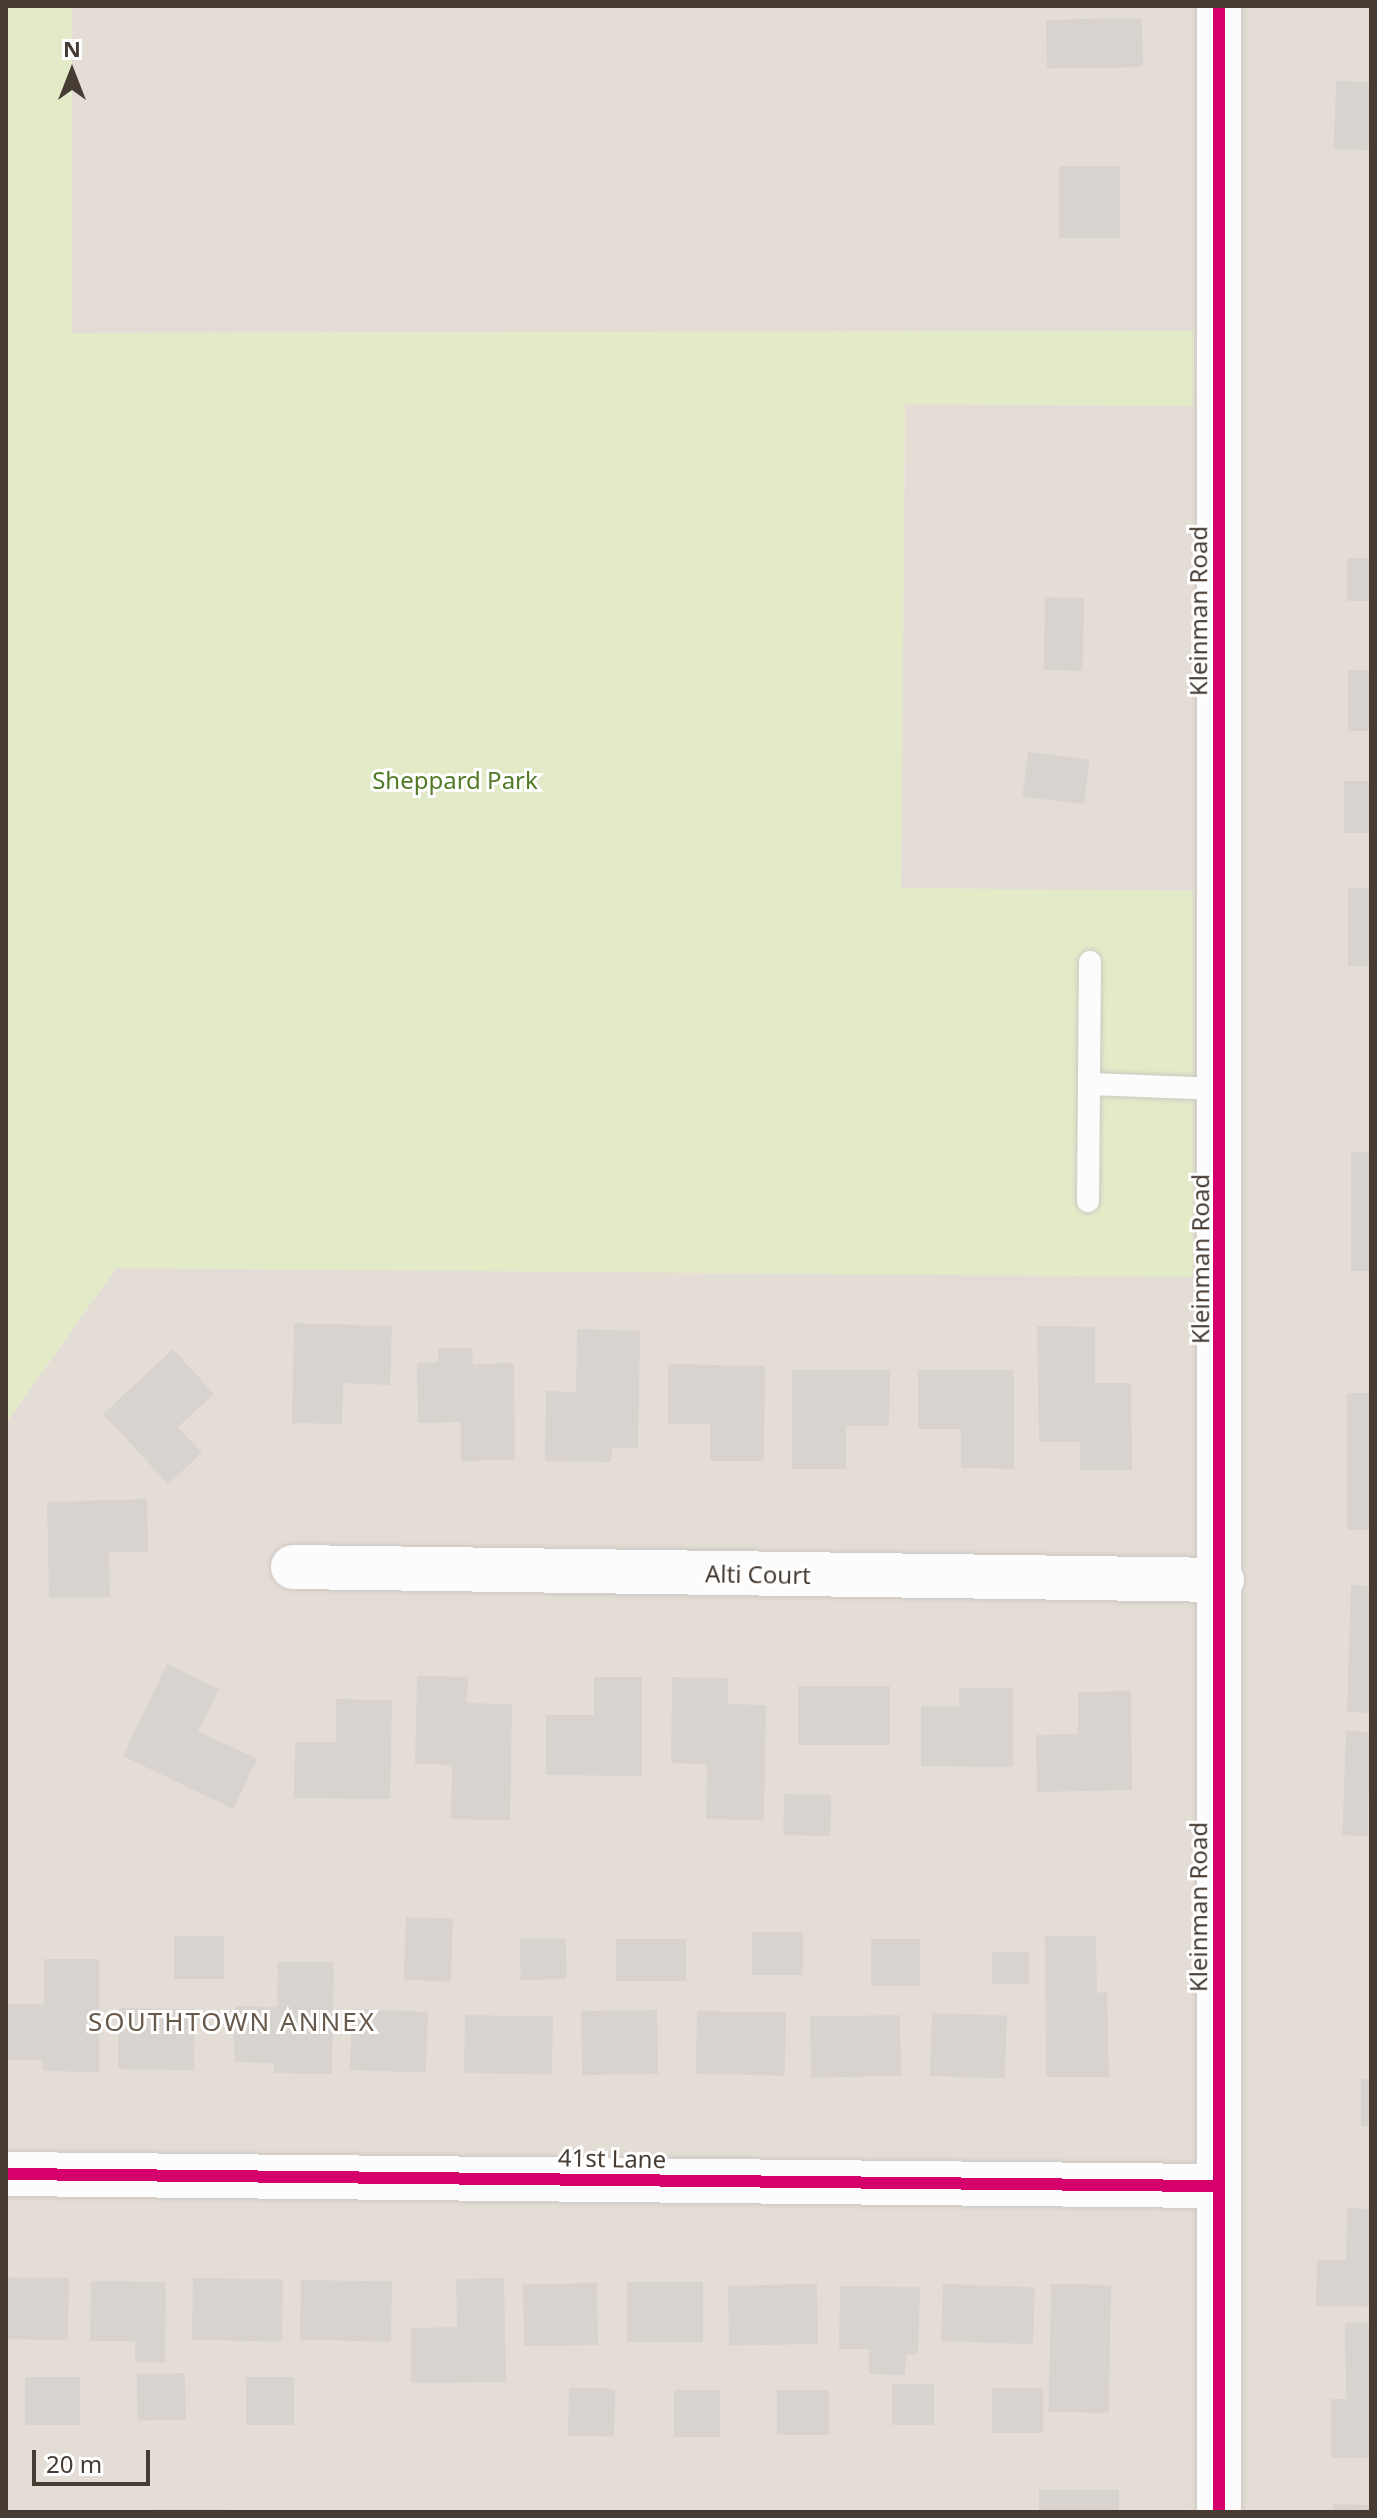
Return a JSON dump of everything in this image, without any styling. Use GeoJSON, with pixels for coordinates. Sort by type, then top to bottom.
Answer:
{"type":"FeatureCollection","features":[{"type":"Feature","properties":{"kind":"street","name":"Kleinman Road"},"geometry":{"type":"LineString","coordinates":[[1219,6],[1222,1580],[1219,2512]]}},
{"type":"Feature","properties":{"kind":"street","name":"Alti Court"},"geometry":{"type":"LineString","coordinates":[[293,1567],[1222,1580]]}},
{"type":"Feature","properties":{"kind":"street","name":"41st Lane"},"geometry":{"type":"LineString","coordinates":[[6,2174],[1218,2186]]}},
{"type":"Feature","properties":{"kind":"lane"},"geometry":{"type":"LineString","coordinates":[[1088,1201],[1090,962]]}},
{"type":"Feature","properties":{"kind":"lane"},"geometry":{"type":"LineString","coordinates":[[1089,1084],[1221,1089]]}},
{"type":"Feature","properties":{"kind":"shaded area"},"geometry":{"type":"Polygon","coordinates":[[[72,6],[1371,6],[1371,2512],[6,2512],[6,1423],[116,1268],[1193,1276],[1193,891],[901,889],[905,404],[1193,406],[1194,331],[72,333],[72,6]]]}},
{"type":"Feature","properties":{"kind":"green space","name":"Sheppard Park"},"geometry":{"type":"Polygon","coordinates":[[[6,6],[72,6],[72,333],[1194,331],[1193,406],[905,404],[901,888],[1193,891],[1193,1277],[116,1268],[6,1423],[6,6]]]}},
{"type":"Feature","properties":{"kind":"building"},"geometry":{"type":"Polygon","coordinates":[[[1142,18],[1143,67],[1047,69],[1046,20],[1142,18]]]}},
{"type":"Feature","properties":{"kind":"building"},"geometry":{"type":"Polygon","coordinates":[[[1336,81],[1371,82],[1369,150],[1334,149],[1336,81]]]}},
{"type":"Feature","properties":{"kind":"building"},"geometry":{"type":"Polygon","coordinates":[[[1059,166],[1120,166],[1120,238],[1059,238],[1059,166]]]}},
{"type":"Feature","properties":{"kind":"building"},"geometry":{"type":"Polygon","coordinates":[[[1347,558],[1371,558],[1371,601],[1347,601],[1347,558]]]}},
{"type":"Feature","properties":{"kind":"building"},"geometry":{"type":"Polygon","coordinates":[[[1045,597],[1084,598],[1083,671],[1044,670],[1045,597]]]}},
{"type":"Feature","properties":{"kind":"building"},"geometry":{"type":"Polygon","coordinates":[[[1348,670],[1371,670],[1371,731],[1348,731],[1348,670]]]}},
{"type":"Feature","properties":{"kind":"building"},"geometry":{"type":"Polygon","coordinates":[[[1028,752],[1090,760],[1084,804],[1023,797],[1028,752]]]}},
{"type":"Feature","properties":{"kind":"building"},"geometry":{"type":"Polygon","coordinates":[[[1344,781],[1371,781],[1371,833],[1344,833],[1344,781]]]}},
{"type":"Feature","properties":{"kind":"building"},"geometry":{"type":"Polygon","coordinates":[[[1348,888],[1371,888],[1371,966],[1348,966],[1348,888]]]}},
{"type":"Feature","properties":{"kind":"building"},"geometry":{"type":"Polygon","coordinates":[[[1351,1152],[1371,1152],[1371,1271],[1351,1271],[1351,1152]]]}},
{"type":"Feature","properties":{"kind":"building"},"geometry":{"type":"Polygon","coordinates":[[[294,1323],[392,1326],[390,1385],[343,1383],[342,1424],[292,1423],[294,1323]]]}},
{"type":"Feature","properties":{"kind":"building"},"geometry":{"type":"Polygon","coordinates":[[[1037,1326],[1095,1327],[1095,1383],[1131,1383],[1132,1470],[1080,1470],[1080,1442],[1039,1442],[1037,1326]]]}},
{"type":"Feature","properties":{"kind":"building"},"geometry":{"type":"Polygon","coordinates":[[[577,1329],[640,1331],[638,1448],[612,1448],[611,1462],[545,1461],[546,1391],[576,1392],[577,1329]]]}},
{"type":"Feature","properties":{"kind":"building"},"geometry":{"type":"Polygon","coordinates":[[[438,1348],[472,1348],[473,1364],[514,1363],[515,1460],[461,1461],[461,1422],[418,1423],[417,1363],[438,1362],[438,1348]]]}},
{"type":"Feature","properties":{"kind":"building"},"geometry":{"type":"Polygon","coordinates":[[[173,1349],[214,1394],[178,1427],[202,1453],[168,1484],[103,1414],[173,1349]]]}},
{"type":"Feature","properties":{"kind":"building"},"geometry":{"type":"Polygon","coordinates":[[[668,1364],[765,1366],[764,1461],[710,1461],[710,1424],[668,1424],[668,1364]]]}},
{"type":"Feature","properties":{"kind":"building"},"geometry":{"type":"Polygon","coordinates":[[[792,1370],[890,1370],[889,1426],[846,1426],[846,1469],[792,1469],[792,1370]]]}},
{"type":"Feature","properties":{"kind":"building"},"geometry":{"type":"Polygon","coordinates":[[[918,1370],[1014,1370],[1014,1469],[961,1468],[961,1429],[918,1429],[918,1370]]]}},
{"type":"Feature","properties":{"kind":"building"},"geometry":{"type":"Polygon","coordinates":[[[1347,1393],[1371,1393],[1371,1530],[1347,1530],[1347,1393]]]}},
{"type":"Feature","properties":{"kind":"building"},"geometry":{"type":"Polygon","coordinates":[[[147,1499],[148,1552],[109,1552],[110,1597],[49,1598],[47,1502],[147,1499]]]}},
{"type":"Feature","properties":{"kind":"building"},"geometry":{"type":"Polygon","coordinates":[[[1351,1585],[1371,1586],[1371,1713],[1347,1712],[1351,1585]]]}},
{"type":"Feature","properties":{"kind":"building"},"geometry":{"type":"Polygon","coordinates":[[[167,1664],[219,1689],[198,1731],[257,1759],[233,1809],[123,1756],[167,1664]]]}},
{"type":"Feature","properties":{"kind":"building"},"geometry":{"type":"Polygon","coordinates":[[[417,1676],[468,1677],[467,1703],[512,1704],[510,1820],[451,1819],[452,1765],[415,1764],[417,1676]]]}},
{"type":"Feature","properties":{"kind":"building"},"geometry":{"type":"Polygon","coordinates":[[[594,1677],[642,1677],[642,1776],[546,1775],[546,1715],[594,1715],[594,1677]]]}},
{"type":"Feature","properties":{"kind":"building"},"geometry":{"type":"Polygon","coordinates":[[[672,1677],[728,1678],[728,1704],[766,1705],[764,1820],[706,1819],[707,1764],[671,1763],[672,1677]]]}},
{"type":"Feature","properties":{"kind":"building"},"geometry":{"type":"Polygon","coordinates":[[[798,1686],[890,1686],[890,1745],[798,1745],[798,1686]]]}},
{"type":"Feature","properties":{"kind":"building"},"geometry":{"type":"Polygon","coordinates":[[[959,1688],[1013,1688],[1013,1767],[921,1766],[921,1706],[959,1707],[959,1688]]]}},
{"type":"Feature","properties":{"kind":"building"},"geometry":{"type":"Polygon","coordinates":[[[1131,1691],[1132,1790],[1037,1792],[1036,1735],[1078,1734],[1078,1692],[1131,1691]]]}},
{"type":"Feature","properties":{"kind":"building"},"geometry":{"type":"Polygon","coordinates":[[[336,1699],[392,1700],[390,1799],[294,1798],[295,1742],[336,1742],[336,1699]]]}},
{"type":"Feature","properties":{"kind":"building"},"geometry":{"type":"Polygon","coordinates":[[[1346,1731],[1371,1732],[1367,1836],[1342,1835],[1346,1731]]]}},
{"type":"Feature","properties":{"kind":"building"},"geometry":{"type":"Polygon","coordinates":[[[784,1794],[831,1795],[830,1836],[783,1835],[784,1794]]]}},
{"type":"Feature","properties":{"kind":"building"},"geometry":{"type":"Polygon","coordinates":[[[406,1917],[453,1919],[451,1982],[404,1980],[406,1917]]]}},
{"type":"Feature","properties":{"kind":"building"},"geometry":{"type":"Polygon","coordinates":[[[752,1932],[803,1932],[803,1975],[752,1975],[752,1932]]]}},
{"type":"Feature","properties":{"kind":"building"},"geometry":{"type":"Polygon","coordinates":[[[174,1936],[224,1936],[224,1979],[174,1979],[174,1936]]]}},
{"type":"Feature","properties":{"kind":"building"},"geometry":{"type":"Polygon","coordinates":[[[1045,1936],[1096,1936],[1097,1993],[1107,1992],[1109,2077],[1046,2077],[1045,1936]]]}},
{"type":"Feature","properties":{"kind":"building"},"geometry":{"type":"Polygon","coordinates":[[[566,1938],[567,1979],[521,1980],[520,1939],[566,1938]]]}},
{"type":"Feature","properties":{"kind":"building"},"geometry":{"type":"Polygon","coordinates":[[[616,1939],[686,1939],[686,1981],[616,1981],[616,1939]]]}},
{"type":"Feature","properties":{"kind":"building"},"geometry":{"type":"Polygon","coordinates":[[[871,1939],[920,1939],[920,1986],[871,1986],[871,1939]]]}},
{"type":"Feature","properties":{"kind":"building"},"geometry":{"type":"Polygon","coordinates":[[[992,1952],[1029,1952],[1029,1984],[992,1984],[992,1952]]]}},
{"type":"Feature","properties":{"kind":"building"},"geometry":{"type":"Polygon","coordinates":[[[44,1959],[99,1959],[99,2072],[43,2071],[43,2060],[6,2060],[6,2004],[44,2004],[44,1959]]]}},
{"type":"Feature","properties":{"kind":"building"},"geometry":{"type":"Polygon","coordinates":[[[278,1962],[334,1962],[332,2074],[274,2073],[274,2063],[234,2062],[235,2006],[277,2007],[278,1962]]]}},
{"type":"Feature","properties":{"kind":"building"},"geometry":{"type":"Polygon","coordinates":[[[119,2008],[195,2009],[194,2070],[118,2069],[119,2008]]]}},
{"type":"Feature","properties":{"kind":"building"},"geometry":{"type":"Polygon","coordinates":[[[352,2009],[428,2012],[426,2073],[350,2070],[352,2009]]]}},
{"type":"Feature","properties":{"kind":"building"},"geometry":{"type":"Polygon","coordinates":[[[657,2010],[658,2074],[582,2075],[581,2011],[657,2010]]]}},
{"type":"Feature","properties":{"kind":"building"},"geometry":{"type":"Polygon","coordinates":[[[697,2011],[786,2013],[785,2076],[696,2074],[697,2011]]]}},
{"type":"Feature","properties":{"kind":"building"},"geometry":{"type":"Polygon","coordinates":[[[932,2013],[1007,2016],[1005,2079],[930,2076],[932,2013]]]}},
{"type":"Feature","properties":{"kind":"building"},"geometry":{"type":"Polygon","coordinates":[[[465,2015],[553,2017],[552,2075],[464,2073],[465,2015]]]}},
{"type":"Feature","properties":{"kind":"building"},"geometry":{"type":"Polygon","coordinates":[[[900,2015],[901,2076],[811,2078],[810,2017],[900,2015]]]}},
{"type":"Feature","properties":{"kind":"building"},"geometry":{"type":"Polygon","coordinates":[[[1361,2079],[1371,2079],[1371,2126],[1361,2126],[1361,2079]]]}},
{"type":"Feature","properties":{"kind":"building"},"geometry":{"type":"Polygon","coordinates":[[[1347,2208],[1371,2209],[1371,2307],[1316,2306],[1317,2260],[1346,2260],[1347,2208]]]}},
{"type":"Feature","properties":{"kind":"building"},"geometry":{"type":"Polygon","coordinates":[[[6,2277],[69,2278],[68,2340],[6,2339],[6,2277]]]}},
{"type":"Feature","properties":{"kind":"building"},"geometry":{"type":"Polygon","coordinates":[[[193,2278],[283,2280],[282,2342],[192,2340],[193,2278]]]}},
{"type":"Feature","properties":{"kind":"building"},"geometry":{"type":"Polygon","coordinates":[[[504,2278],[506,2382],[411,2383],[411,2328],[457,2327],[456,2279],[504,2278]]]}},
{"type":"Feature","properties":{"kind":"building"},"geometry":{"type":"Polygon","coordinates":[[[301,2280],[392,2282],[391,2342],[300,2340],[301,2280]]]}},
{"type":"Feature","properties":{"kind":"building"},"geometry":{"type":"Polygon","coordinates":[[[91,2281],[166,2282],[165,2363],[135,2362],[135,2341],[90,2341],[91,2281]]]}},
{"type":"Feature","properties":{"kind":"building"},"geometry":{"type":"Polygon","coordinates":[[[627,2282],[703,2282],[703,2342],[627,2342],[627,2282]]]}},
{"type":"Feature","properties":{"kind":"building"},"geometry":{"type":"Polygon","coordinates":[[[597,2283],[598,2345],[524,2346],[523,2284],[597,2283]]]}},
{"type":"Feature","properties":{"kind":"building"},"geometry":{"type":"Polygon","coordinates":[[[817,2284],[818,2344],[729,2346],[728,2286],[817,2284]]]}},
{"type":"Feature","properties":{"kind":"building"},"geometry":{"type":"Polygon","coordinates":[[[943,2284],[1035,2287],[1033,2344],[941,2341],[943,2284]]]}},
{"type":"Feature","properties":{"kind":"building"},"geometry":{"type":"Polygon","coordinates":[[[1051,2284],[1111,2285],[1109,2413],[1049,2412],[1051,2284]]]}},
{"type":"Feature","properties":{"kind":"building"},"geometry":{"type":"Polygon","coordinates":[[[840,2286],[920,2287],[918,2354],[906,2354],[905,2375],[869,2374],[869,2349],[839,2349],[840,2286]]]}},
{"type":"Feature","properties":{"kind":"building"},"geometry":{"type":"Polygon","coordinates":[[[1371,2322],[1371,2458],[1331,2458],[1331,2399],[1346,2399],[1345,2323],[1371,2322]]]}},
{"type":"Feature","properties":{"kind":"building"},"geometry":{"type":"Polygon","coordinates":[[[185,2373],[186,2420],[138,2421],[137,2374],[185,2373]]]}},
{"type":"Feature","properties":{"kind":"building"},"geometry":{"type":"Polygon","coordinates":[[[25,2377],[80,2377],[80,2425],[25,2425],[25,2377]]]}},
{"type":"Feature","properties":{"kind":"building"},"geometry":{"type":"Polygon","coordinates":[[[246,2377],[294,2377],[294,2425],[246,2425],[246,2377]]]}},
{"type":"Feature","properties":{"kind":"building"},"geometry":{"type":"Polygon","coordinates":[[[892,2384],[934,2384],[934,2425],[892,2425],[892,2384]]]}},
{"type":"Feature","properties":{"kind":"building"},"geometry":{"type":"Polygon","coordinates":[[[569,2388],[615,2389],[614,2437],[568,2436],[569,2388]]]}},
{"type":"Feature","properties":{"kind":"building"},"geometry":{"type":"Polygon","coordinates":[[[992,2388],[1043,2388],[1043,2433],[992,2433],[992,2388]]]}},
{"type":"Feature","properties":{"kind":"building"},"geometry":{"type":"Polygon","coordinates":[[[674,2390],[720,2390],[720,2437],[674,2437],[674,2390]]]}},
{"type":"Feature","properties":{"kind":"building"},"geometry":{"type":"Polygon","coordinates":[[[777,2390],[829,2390],[829,2435],[777,2435],[777,2390]]]}},
{"type":"Feature","properties":{"kind":"building"},"geometry":{"type":"Polygon","coordinates":[[[1039,2490],[1119,2490],[1119,2512],[1039,2512],[1039,2490]]]}},
{"type":"Feature","properties":{"kind":"building"},"geometry":{"type":"Polygon","coordinates":[[[1334,2504],[1371,2505],[1371,2512],[1334,2512],[1334,2504]]]}},
{"type":"Feature","properties":{"kind":"building"},"geometry":{"type":"Polygon","coordinates":[[[152,2509],[227,2509],[227,2512],[152,2512],[152,2509]]]}},
{"type":"Feature","properties":{"kind":"cycle path"},"geometry":{"type":"LineString","coordinates":[[1219,6],[1219,2512]]}},
{"type":"Feature","properties":{"kind":"cycle path"},"geometry":{"type":"LineString","coordinates":[[6,2174],[1218,2186]]}},
{"type":"Feature","properties":{"kind":"district","name":"SOUTHTOWN ANNEX"},"geometry":{"type":"Point","coordinates":[232,2022]}}]}
